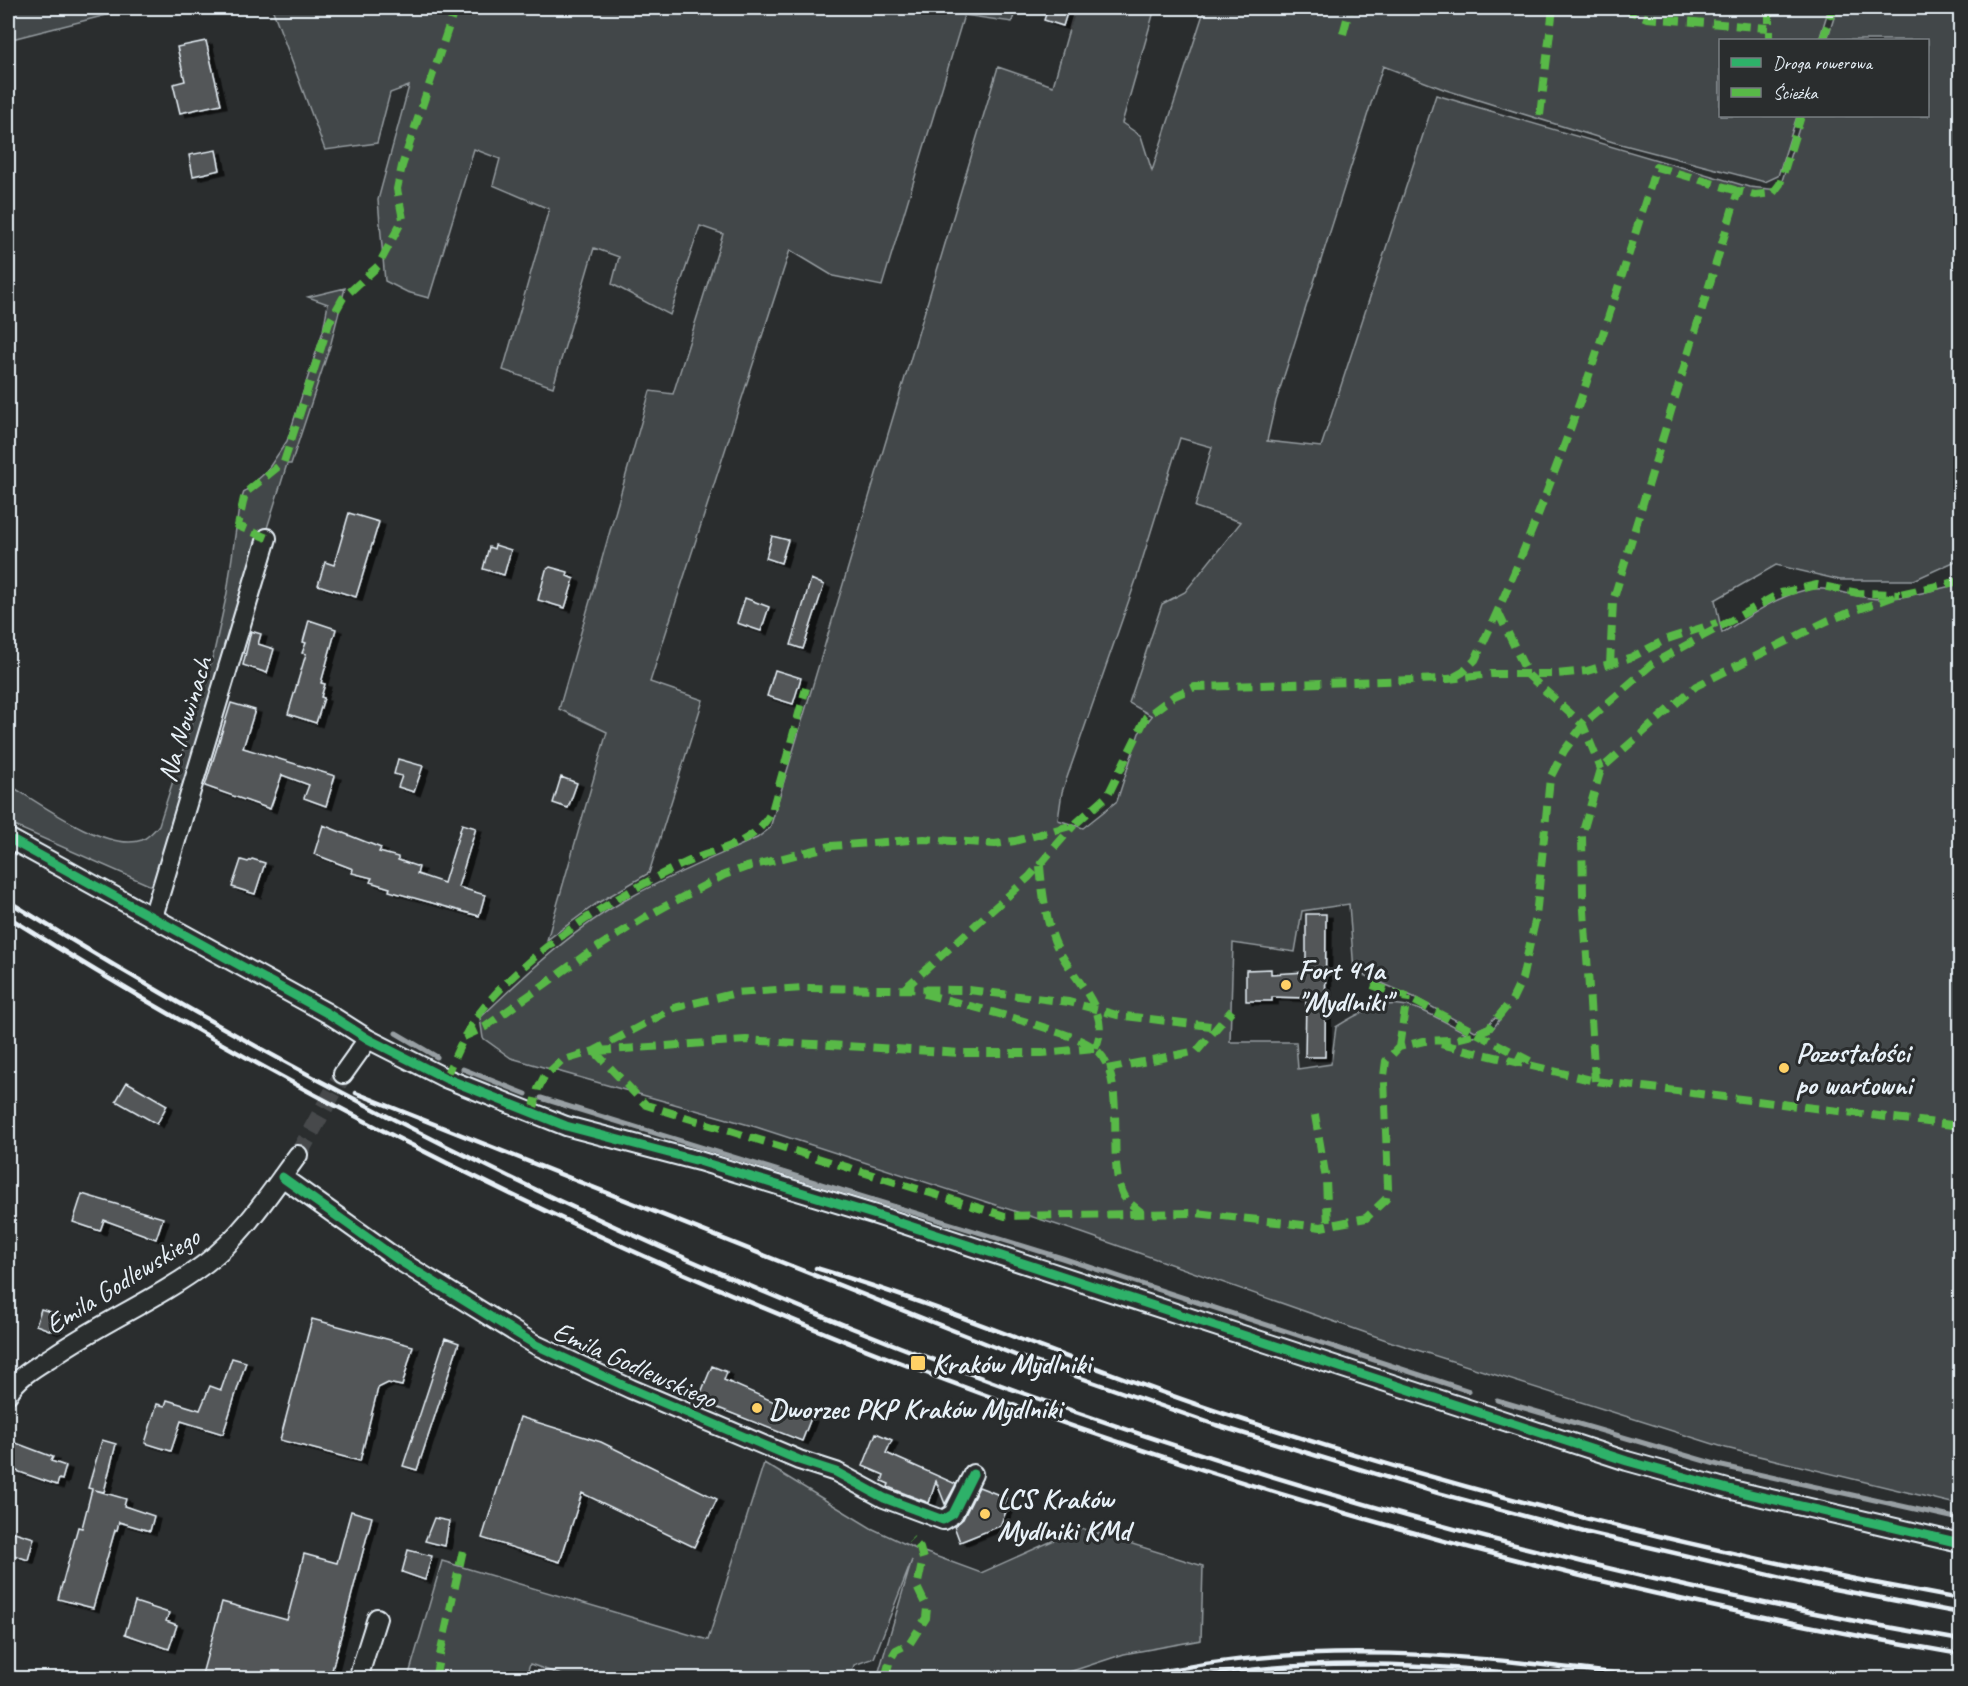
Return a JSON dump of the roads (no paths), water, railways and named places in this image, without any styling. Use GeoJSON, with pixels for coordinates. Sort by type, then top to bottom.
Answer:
{"type":"FeatureCollection","features":[{"type":"Feature","properties":{"kind":"street","name":"Na Nowinach"},"geometry":{"type":"LineString","coordinates":[[153,917],[267,538]]}},
{"type":"Feature","properties":{"kind":"street"},"geometry":{"type":"LineString","coordinates":[[8,838],[327,1013],[368,1039],[445,1078],[566,1126],[699,1161],[876,1215],[1627,1461],[1728,1489],[1960,1542]]}},
{"type":"Feature","properties":{"kind":"street"},"geometry":{"type":"LineString","coordinates":[[344,1074],[368,1039]]}},
{"type":"Feature","properties":{"kind":"street","name":"Emila Godlewskiego"},"geometry":{"type":"LineString","coordinates":[[8,1394],[33,1369],[69,1345],[173,1286],[208,1262],[240,1232],[298,1155]]}},
{"type":"Feature","properties":{"kind":"street","name":"Emila Godlewskiego"},"geometry":{"type":"LineString","coordinates":[[282,1176],[400,1262],[536,1345],[632,1389],[800,1460],[836,1472],[885,1498],[943,1520],[953,1514],[973,1474]]}},
{"type":"Feature","properties":{"kind":"street"},"geometry":{"type":"LineString","coordinates":[[358,1678],[377,1618]]}},
{"type":"Feature","properties":{"kind":"waterway"},"geometry":{"type":"LineString","coordinates":[[396,1033],[437,1057]]}},
{"type":"Feature","properties":{"kind":"waterway"},"geometry":{"type":"LineString","coordinates":[[463,1069],[526,1094]]}},
{"type":"Feature","properties":{"kind":"waterway"},"geometry":{"type":"LineString","coordinates":[[541,1098],[1062,1258],[1469,1391]]}},
{"type":"Feature","properties":{"kind":"waterway"},"geometry":{"type":"LineString","coordinates":[[1497,1400],[1722,1466],[1960,1519]]}},
{"type":"Feature","properties":{"kind":"tunnel"},"geometry":{"type":"LineString","coordinates":[[298,1155],[343,1074]]}},
{"type":"Feature","properties":{"kind":"railway"},"geometry":{"type":"LineString","coordinates":[[8,901],[235,1034],[467,1156],[705,1267],[948,1365],[1195,1452],[1447,1527],[1702,1590],[1960,1640]]}},
{"type":"Feature","properties":{"kind":"railway"},"geometry":{"type":"LineString","coordinates":[[8,917],[234,1051],[467,1173],[705,1283],[948,1381],[1196,1467],[1447,1542],[1702,1604],[1960,1654]]}},
{"type":"Feature","properties":{"kind":"railway"},"geometry":{"type":"LineString","coordinates":[[356,1093],[1015,1355],[1216,1425],[1438,1493],[1584,1532],[1813,1585],[1960,1613]]}},
{"type":"Feature","properties":{"kind":"railway"},"geometry":{"type":"LineString","coordinates":[[816,1268],[969,1320],[1171,1396],[1404,1469],[1496,1495],[1680,1541],[1960,1599]]}},
{"type":"Feature","properties":{"kind":"railway"},"geometry":{"type":"LineString","coordinates":[[1131,1678],[1197,1665],[1263,1657],[1327,1653],[1455,1657],[1520,1662],[1652,1678]]}},
{"type":"Feature","properties":{"kind":"railway"},"geometry":{"type":"LineString","coordinates":[[1191,1678],[1282,1667],[1372,1664],[1463,1669],[1554,1678]]}},
{"type":"Feature","properties":{"kind":"place","name":"Fort 41a \"Mydlniki\""},"geometry":{"type":"Point","coordinates":[1286,985]}},
{"type":"Feature","properties":{"kind":"place","name":"Pozostałości po wartowni"},"geometry":{"type":"Point","coordinates":[1784,1068]}},
{"type":"Feature","properties":{"kind":"place","name":"Kraków Mydlniki"},"geometry":{"type":"Point","coordinates":[918,1363]}},
{"type":"Feature","properties":{"kind":"place","name":"Dworzec PKP Kraków Mydlniki"},"geometry":{"type":"Point","coordinates":[757,1408]}},
{"type":"Feature","properties":{"kind":"place","name":"LCS Kraków Mydlniki KMd"},"geometry":{"type":"Point","coordinates":[985,1514]}}]}
